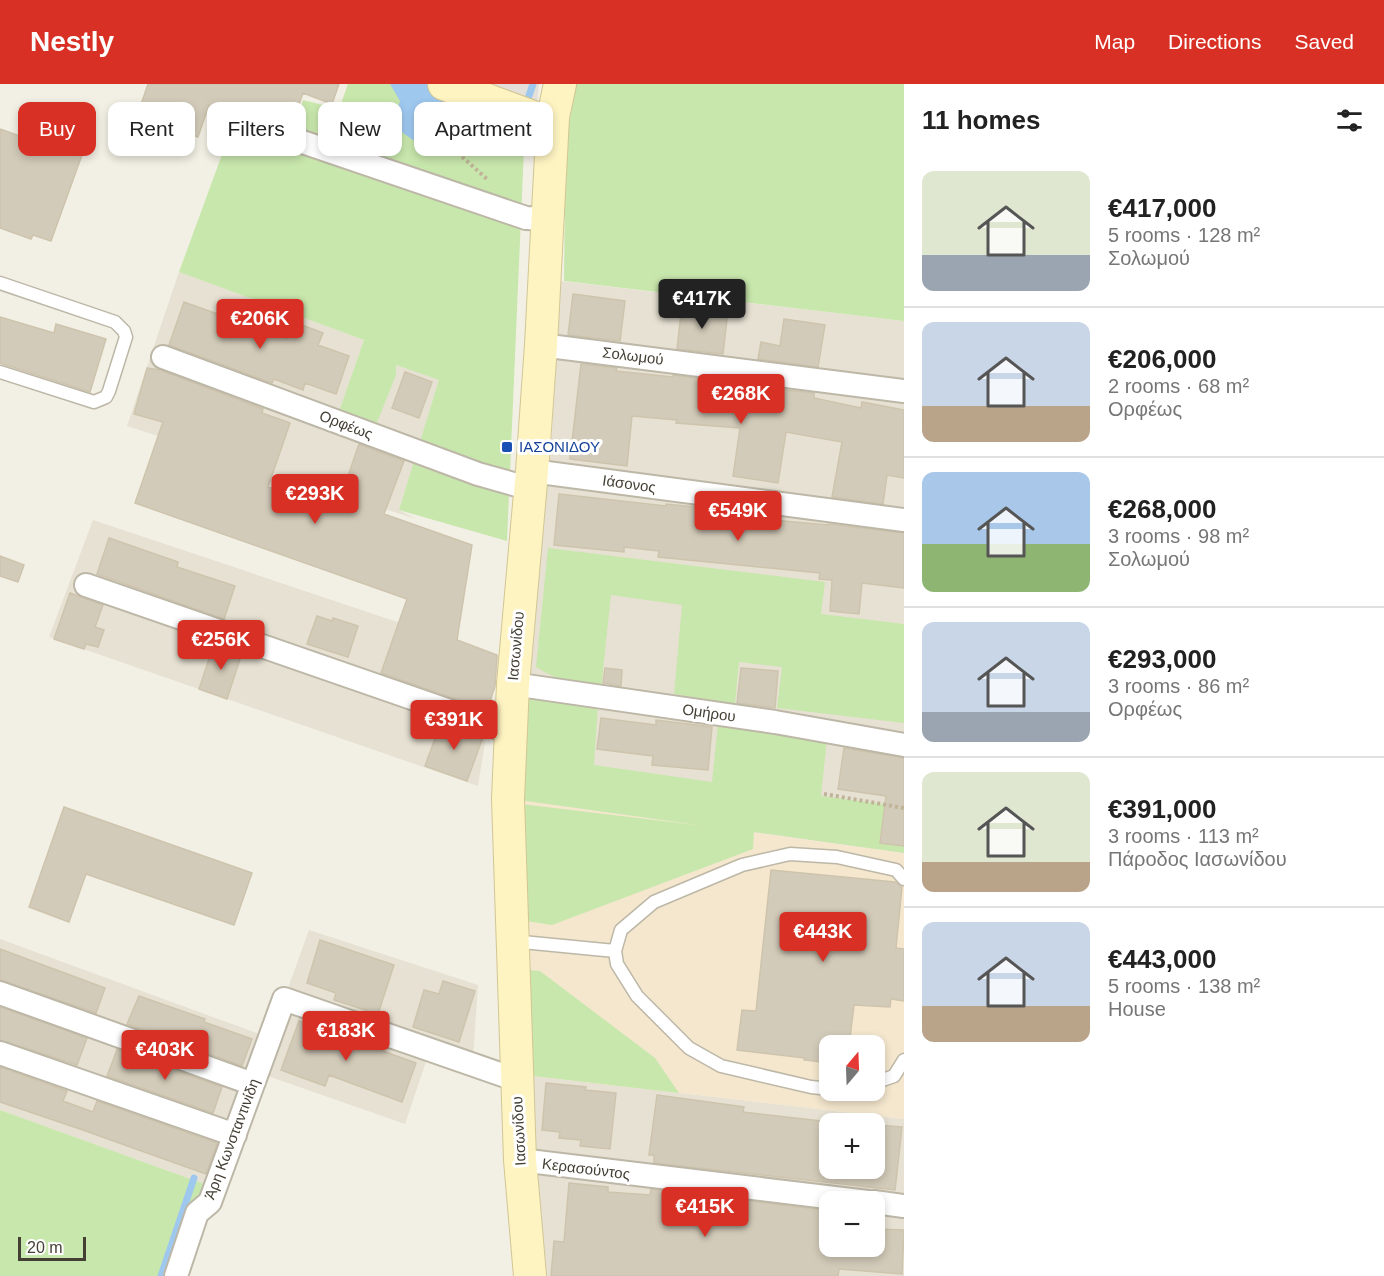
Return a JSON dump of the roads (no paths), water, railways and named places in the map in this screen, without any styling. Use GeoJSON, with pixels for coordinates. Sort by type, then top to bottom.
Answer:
{"type":"FeatureCollection","features":[{"type":"Feature","properties":{"kind":"street","name":"Ιασωνίδου"},"geometry":{"type":"LineString","coordinates":[[553,119],[560,84]]}},
{"type":"Feature","properties":{"kind":"street"},"geometry":{"type":"LineString","coordinates":[[440,94],[470,102]]}},
{"type":"Feature","properties":{"kind":"street"},"geometry":{"type":"LineString","coordinates":[[306,143],[526,218],[549,219]]}},
{"type":"Feature","properties":{"kind":"street","name":"Ιασωνίδου"},"geometry":{"type":"LineString","coordinates":[[530,1276],[520,1160],[508,799],[513,684],[541,345],[551,156]]}},
{"type":"Feature","properties":{"kind":"street","name":"Σολωμού"},"geometry":{"type":"LineString","coordinates":[[541,345],[904,391]]}},
{"type":"Feature","properties":{"kind":"street","name":"Ορφέως"},"geometry":{"type":"LineString","coordinates":[[163,357],[478,474],[531,480]]}},
{"type":"Feature","properties":{"kind":"street","name":"Ιάσονος"},"geometry":{"type":"LineString","coordinates":[[531,480],[904,520]]}},
{"type":"Feature","properties":{"kind":"street"},"geometry":{"type":"LineString","coordinates":[[86,585],[510,732]]}},
{"type":"Feature","properties":{"kind":"street","name":"Ομήρου"},"geometry":{"type":"LineString","coordinates":[[513,684],[775,722],[904,745]]}},
{"type":"Feature","properties":{"kind":"street"},"geometry":{"type":"LineString","coordinates":[[0,993],[253,1084]]}},
{"type":"Feature","properties":{"kind":"street","name":"Άρη Κωνσταντινίδη"},"geometry":{"type":"LineString","coordinates":[[176,1276],[196,1213],[210,1202],[284,999],[517,1080]]}},
{"type":"Feature","properties":{"kind":"street"},"geometry":{"type":"LineString","coordinates":[[0,1053],[235,1135]]}},
{"type":"Feature","properties":{"kind":"street","name":"Κερασούντος"},"geometry":{"type":"LineString","coordinates":[[520,1160],[819,1196]]}},
{"type":"Feature","properties":{"kind":"street"},"geometry":{"type":"LineString","coordinates":[[885,1203],[904,1206]]}},
{"type":"Feature","properties":{"kind":"lane"},"geometry":{"type":"LineString","coordinates":[[0,283],[114,322],[124,331],[126,337],[109,391],[106,397],[94,402],[0,372]]}},
{"type":"Feature","properties":{"kind":"lane"},"geometry":{"type":"LineString","coordinates":[[819,1088],[721,1066],[690,1048],[637,996],[617,964],[615,951],[621,930],[654,902],[742,866],[790,854],[837,857],[896,870],[904,879]]}},
{"type":"Feature","properties":{"kind":"lane"},"geometry":{"type":"LineString","coordinates":[[512,941],[615,951]]}},
{"type":"Feature","properties":{"kind":"lane"},"geometry":{"type":"LineString","coordinates":[[885,1079],[894,1076],[904,1060]]}},
{"type":"Feature","properties":{"kind":"water"},"geometry":{"type":"Polygon","coordinates":[[[390,84],[466,84],[493,102],[414,102],[414,141],[402,132],[402,102],[390,84]]]}},
{"type":"Feature","properties":{"kind":"waterway"},"geometry":{"type":"LineString","coordinates":[[527,102],[533,84]]}},
{"type":"Feature","properties":{"kind":"waterway"},"geometry":{"type":"LineString","coordinates":[[161,1276],[194,1178]]}},
{"type":"Feature","properties":{"kind":"place","name":"ΙΑΣΟΝΙΔΟΥ"},"geometry":{"type":"Point","coordinates":[507,447]}}]}
